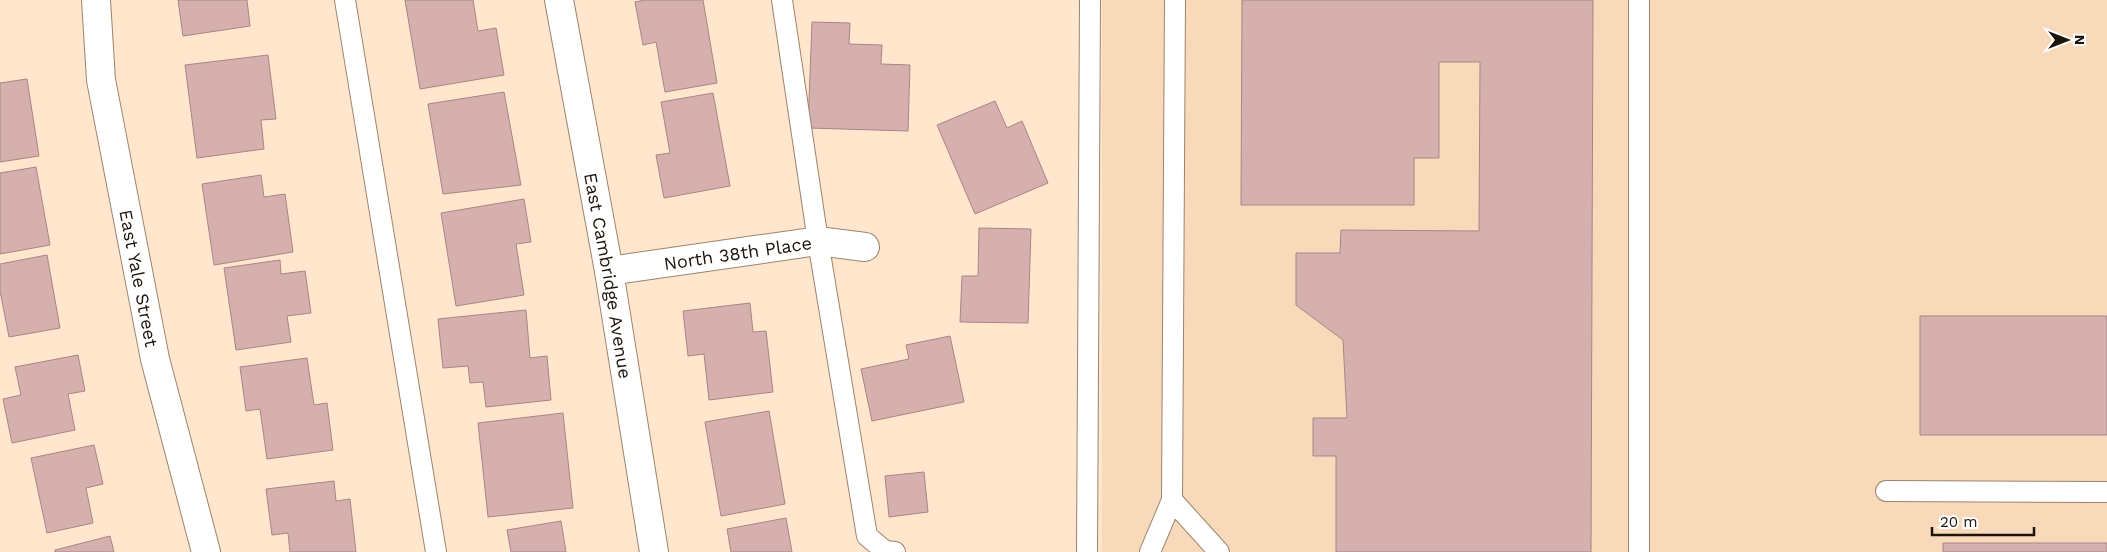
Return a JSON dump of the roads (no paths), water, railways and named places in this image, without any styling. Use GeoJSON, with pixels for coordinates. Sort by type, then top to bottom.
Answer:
{"type":"FeatureCollection","features":[{"type":"Feature","properties":{"kind":"street","name":"East Yale Street"},"geometry":{"type":"LineString","coordinates":[[96,0],[101,80],[155,359],[206,552]]}},
{"type":"Feature","properties":{"kind":"street","name":"East Cambridge Avenue"},"geometry":{"type":"LineString","coordinates":[[558,0],[609,271],[654,552]]}},
{"type":"Feature","properties":{"kind":"street","name":"North 38th Place"},"geometry":{"type":"LineString","coordinates":[[609,271],[818,241],[866,247]]}},
{"type":"Feature","properties":{"kind":"lane"},"geometry":{"type":"LineString","coordinates":[[345,0],[436,552]]}},
{"type":"Feature","properties":{"kind":"lane"},"geometry":{"type":"LineString","coordinates":[[782,0],[818,241],[867,536],[885,551],[895,552]]}},
{"type":"Feature","properties":{"kind":"lane"},"geometry":{"type":"LineString","coordinates":[[1087,552],[1090,0]]}},
{"type":"Feature","properties":{"kind":"lane"},"geometry":{"type":"LineString","coordinates":[[1150,552],[1172,500],[1175,0]]}},
{"type":"Feature","properties":{"kind":"lane"},"geometry":{"type":"LineString","coordinates":[[1639,0],[1639,552]]}},
{"type":"Feature","properties":{"kind":"lane"},"geometry":{"type":"LineString","coordinates":[[1886,491],[2107,492]]}},
{"type":"Feature","properties":{"kind":"lane"},"geometry":{"type":"LineString","coordinates":[[1172,500],[1219,552]]}}]}
